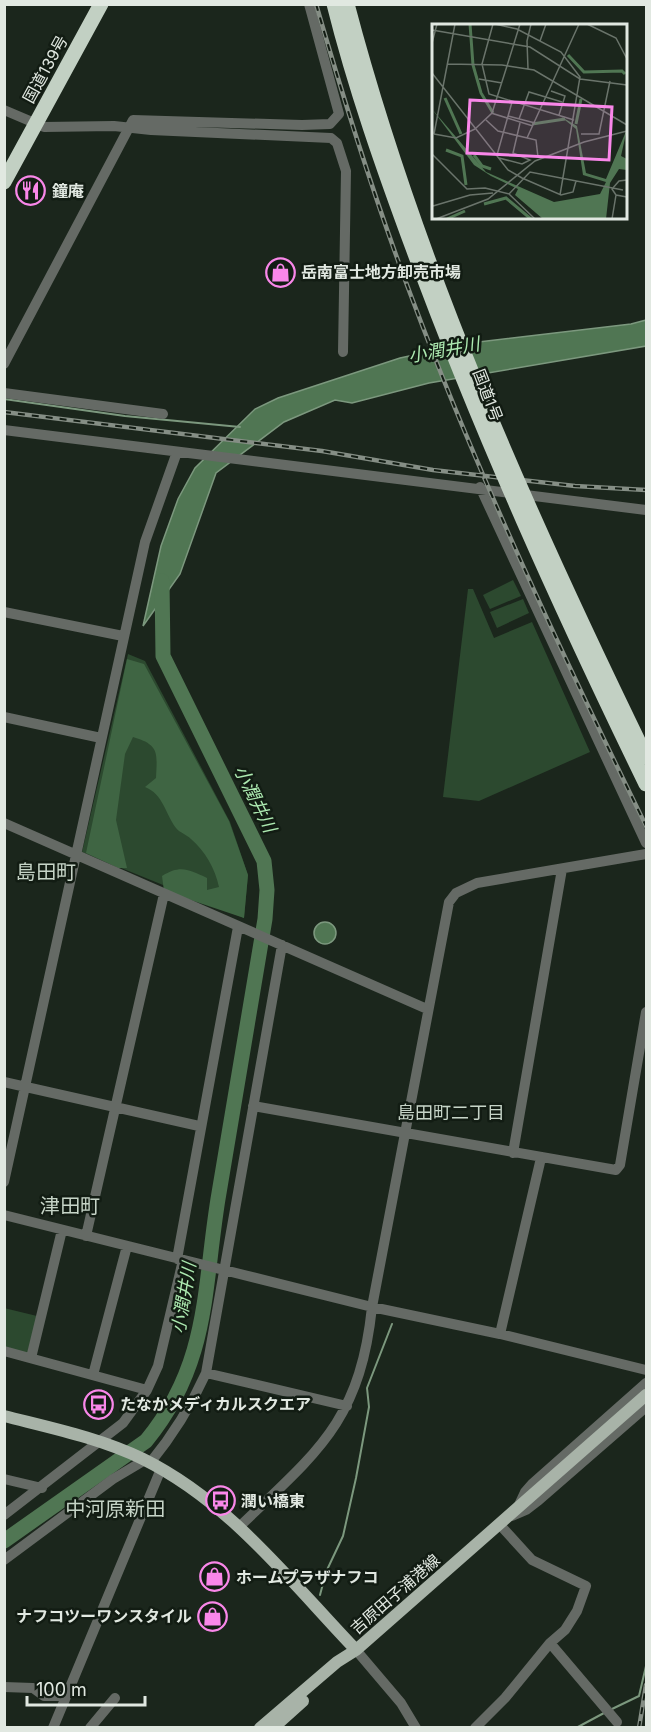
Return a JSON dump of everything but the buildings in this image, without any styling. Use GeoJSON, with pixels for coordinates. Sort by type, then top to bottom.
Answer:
{"type":"FeatureCollection","features":[{"type":"Feature","properties":{"kind":"highway","name":"国道139号"},"geometry":{"type":"LineString","coordinates":[[4,182],[100,4]]}},
{"type":"Feature","properties":{"kind":"highway","name":"国道1号"},"geometry":{"type":"LineString","coordinates":[[334,4],[390,184],[488,442],[551,585],[646,783]]}},
{"type":"Feature","properties":{"kind":"highway","name":"国道1号"},"geometry":{"type":"LineString","coordinates":[[347,4],[409,204],[501,444],[563,585],[646,757]]}},
{"type":"Feature","properties":{"kind":"main road","name":"吉原田子浦港線"},"geometry":{"type":"LineString","coordinates":[[4,1416],[103,1442],[149,1463],[195,1490],[239,1527],[356,1650],[644,1401]]}},
{"type":"Feature","properties":{"kind":"main road"},"geometry":{"type":"LineString","coordinates":[[260,1728],[337,1662],[356,1650]]}},
{"type":"Feature","properties":{"kind":"main road"},"geometry":{"type":"LineString","coordinates":[[273,1728],[341,1667],[356,1650]]}},
{"type":"Feature","properties":{"kind":"street"},"geometry":{"type":"LineString","coordinates":[[6,357],[133,120],[330,124],[339,114],[309,4]]}},
{"type":"Feature","properties":{"kind":"street"},"geometry":{"type":"LineString","coordinates":[[4,110],[35,124],[54,127],[114,126],[331,138],[337,143],[346,171],[343,352]]}},
{"type":"Feature","properties":{"kind":"street"},"geometry":{"type":"LineString","coordinates":[[4,393],[164,414]]}},
{"type":"Feature","properties":{"kind":"street"},"geometry":{"type":"LineString","coordinates":[[4,430],[480,487],[646,510]]}},
{"type":"Feature","properties":{"kind":"street"},"geometry":{"type":"LineString","coordinates":[[4,1182],[145,542],[177,452]]}},
{"type":"Feature","properties":{"kind":"street"},"geometry":{"type":"LineString","coordinates":[[480,487],[646,843]]}},
{"type":"Feature","properties":{"kind":"street"},"geometry":{"type":"LineString","coordinates":[[4,612],[123,636]]}},
{"type":"Feature","properties":{"kind":"street"},"geometry":{"type":"LineString","coordinates":[[4,717],[100,738]]}},
{"type":"Feature","properties":{"kind":"street"},"geometry":{"type":"LineString","coordinates":[[4,824],[427,1009]]}},
{"type":"Feature","properties":{"kind":"street"},"geometry":{"type":"LineString","coordinates":[[239,1527],[314,1455],[331,1434],[347,1406],[360,1375],[367,1348],[372,1307],[444,917],[449,902],[456,893],[477,883],[646,854]]}},
{"type":"Feature","properties":{"kind":"street"},"geometry":{"type":"LineString","coordinates":[[513,1153],[562,869]]}},
{"type":"Feature","properties":{"kind":"street"},"geometry":{"type":"LineString","coordinates":[[86,1236],[164,894]]}},
{"type":"Feature","properties":{"kind":"street"},"geometry":{"type":"LineString","coordinates":[[4,1515],[103,1442],[123,1423],[147,1390],[163,1347],[180,1259],[199,1126],[240,927]]}},
{"type":"Feature","properties":{"kind":"street"},"geometry":{"type":"LineString","coordinates":[[53,1728],[149,1463],[172,1436],[194,1400],[206,1372],[253,1106],[278,943]]}},
{"type":"Feature","properties":{"kind":"street"},"geometry":{"type":"LineString","coordinates":[[253,1106],[610,1171],[620,1165],[646,1012]]}},
{"type":"Feature","properties":{"kind":"street"},"geometry":{"type":"LineString","coordinates":[[4,1082],[199,1126]]}},
{"type":"Feature","properties":{"kind":"street"},"geometry":{"type":"LineString","coordinates":[[500,1334],[541,1158]]}},
{"type":"Feature","properties":{"kind":"street"},"geometry":{"type":"LineString","coordinates":[[4,1215],[372,1307],[500,1334],[646,1370]]}},
{"type":"Feature","properties":{"kind":"street"},"geometry":{"type":"LineString","coordinates":[[31,1358],[62,1230]]}},
{"type":"Feature","properties":{"kind":"street"},"geometry":{"type":"LineString","coordinates":[[93,1375],[127,1246]]}},
{"type":"Feature","properties":{"kind":"street"},"geometry":{"type":"LineString","coordinates":[[4,1351],[147,1390]]}},
{"type":"Feature","properties":{"kind":"street"},"geometry":{"type":"LineString","coordinates":[[206,1372],[347,1406]]}},
{"type":"Feature","properties":{"kind":"street"},"geometry":{"type":"LineString","coordinates":[[518,1508],[525,1492],[532,1484],[646,1383]]}},
{"type":"Feature","properties":{"kind":"street"},"geometry":{"type":"LineString","coordinates":[[475,1728],[505,1698],[550,1643],[565,1630],[577,1611],[586,1586],[532,1560],[504,1521],[526,1510],[539,1500],[644,1401]]}},
{"type":"Feature","properties":{"kind":"street"},"geometry":{"type":"LineString","coordinates":[[4,1560],[113,1479],[149,1463]]}},
{"type":"Feature","properties":{"kind":"street"},"geometry":{"type":"LineString","coordinates":[[4,1479],[42,1488]]}},
{"type":"Feature","properties":{"kind":"street"},"geometry":{"type":"LineString","coordinates":[[550,1643],[616,1722]]}},
{"type":"Feature","properties":{"kind":"street"},"geometry":{"type":"LineString","coordinates":[[356,1650],[401,1703],[416,1728]]}},
{"type":"Feature","properties":{"kind":"street"},"geometry":{"type":"LineString","coordinates":[[4,1688],[33,1688],[45,1696],[65,1696]]}},
{"type":"Feature","properties":{"kind":"street"},"geometry":{"type":"LineString","coordinates":[[90,1728],[115,1698]]}},
{"type":"Feature","properties":{"kind":"shaded area"},"geometry":{"type":"Polygon","coordinates":[[[513,580],[521,596],[490,609],[483,595],[513,580]]]}},
{"type":"Feature","properties":{"kind":"shaded area"},"geometry":{"type":"Polygon","coordinates":[[[468,589],[473,589],[494,638],[532,622],[590,752],[479,801],[443,797],[468,589]]]}},
{"type":"Feature","properties":{"kind":"shaded area"},"geometry":{"type":"Polygon","coordinates":[[[523,599],[529,613],[497,628],[490,612],[523,599]]]}},
{"type":"Feature","properties":{"kind":"shaded area"},"geometry":{"type":"Polygon","coordinates":[[[128,654],[145,661],[230,822],[248,875],[244,918],[82,852],[128,654]]]}},
{"type":"Feature","properties":{"kind":"shaded area"},"geometry":{"type":"Polygon","coordinates":[[[127,659],[144,664],[229,821],[248,875],[244,918],[164,891],[162,876],[179,869],[207,878],[207,890],[219,887],[205,854],[191,839],[176,828],[160,799],[145,787],[156,778],[156,756],[152,747],[142,740],[133,737],[125,754],[116,820],[127,868],[118,868],[86,853],[127,659]]]}},
{"type":"Feature","properties":{"kind":"shaded area"},"geometry":{"type":"Polygon","coordinates":[[[4,1308],[37,1316],[27,1355],[5,1349],[4,1308]]]}},
{"type":"Feature","properties":{"kind":"water"},"geometry":{"type":"Polygon","coordinates":[[[646,320],[646,346],[429,383],[352,403],[335,400],[284,422],[216,473],[180,574],[143,626],[161,546],[178,499],[195,468],[255,409],[278,398],[400,358],[470,343],[631,324],[646,320]]]}},
{"type":"Feature","properties":{"kind":"water"},"geometry":{"type":"Polygon","coordinates":[[[325,922],[333,925],[336,933],[333,941],[325,944],[317,941],[314,933],[317,925],[325,922]]]}},
{"type":"Feature","properties":{"kind":"waterway"},"geometry":{"type":"LineString","coordinates":[[4,399],[125,416],[240,427]]}},
{"type":"Feature","properties":{"kind":"waterway","name":"小潤井川"},"geometry":{"type":"LineString","coordinates":[[4,1541],[146,1441],[167,1411],[183,1382],[201,1322],[206,1292],[219,1193],[265,919],[267,890],[264,861],[163,656],[162,581]]}},
{"type":"Feature","properties":{"kind":"waterway"},"geometry":{"type":"LineString","coordinates":[[320,1595],[326,1572],[343,1536],[369,1407],[367,1388],[392,1324]]}},
{"type":"Feature","properties":{"kind":"waterway"},"geometry":{"type":"LineString","coordinates":[[612,1709],[639,1696],[646,1666]]}},
{"type":"Feature","properties":{"kind":"waterway"},"geometry":{"type":"LineString","coordinates":[[576,1728],[604,1713]]}},
{"type":"Feature","properties":{"kind":"railway"},"geometry":{"type":"LineString","coordinates":[[316,4],[374,191],[439,368],[523,566],[646,826]]}},
{"type":"Feature","properties":{"kind":"railway"},"geometry":{"type":"LineString","coordinates":[[4,412],[322,451],[433,470],[575,486],[646,490]]}},
{"type":"Feature","properties":{"kind":"railway"},"geometry":{"type":"LineString","coordinates":[[639,1728],[646,1685]]}},
{"type":"Feature","properties":{"kind":"place","name":"鐘庵"},"geometry":{"type":"Point","coordinates":[31,191]}},
{"type":"Feature","properties":{"kind":"place","name":"岳南富士地方卸売市場"},"geometry":{"type":"Point","coordinates":[280,272]}},
{"type":"Feature","properties":{"kind":"place","name":"たなかメディカルスクエア"},"geometry":{"type":"Point","coordinates":[99,1404]}},
{"type":"Feature","properties":{"kind":"place","name":"潤い橋東"},"geometry":{"type":"Point","coordinates":[220,1501]}},
{"type":"Feature","properties":{"kind":"place","name":"ホームプラザナフコ"},"geometry":{"type":"Point","coordinates":[215,1577]}},
{"type":"Feature","properties":{"kind":"place","name":"ナフコツーワンスタイル"},"geometry":{"type":"Point","coordinates":[213,1616]}},
{"type":"Feature","properties":{"kind":"district","name":"島田町"},"geometry":{"type":"Point","coordinates":[46,872]}},
{"type":"Feature","properties":{"kind":"district","name":"島田町二丁目"},"geometry":{"type":"Point","coordinates":[451,1113]}},
{"type":"Feature","properties":{"kind":"district","name":"津田町"},"geometry":{"type":"Point","coordinates":[70,1206]}},
{"type":"Feature","properties":{"kind":"district","name":"中河原新田"},"geometry":{"type":"Point","coordinates":[115,1509]}}]}
